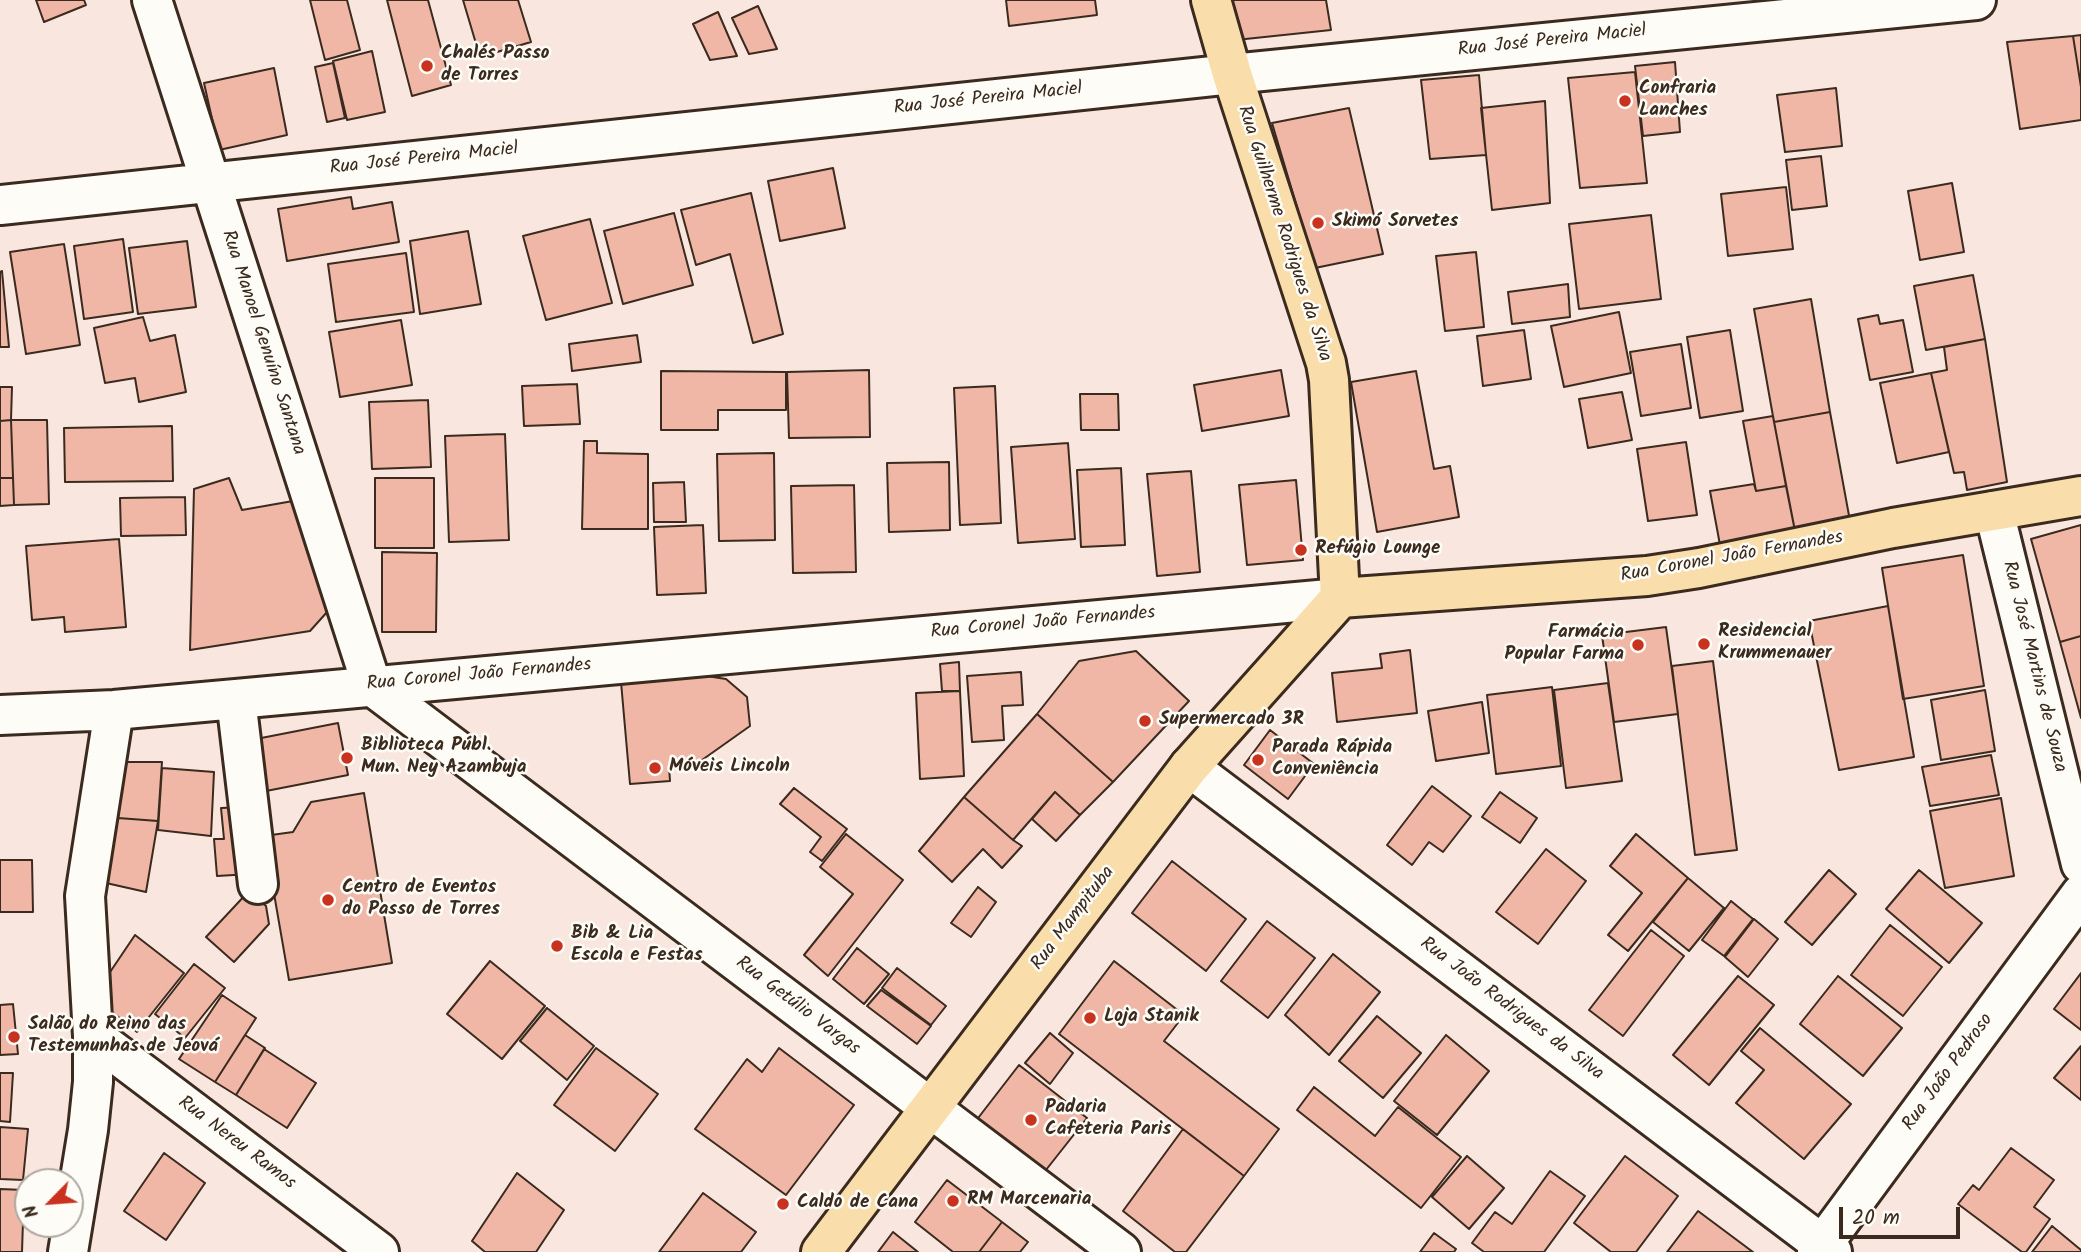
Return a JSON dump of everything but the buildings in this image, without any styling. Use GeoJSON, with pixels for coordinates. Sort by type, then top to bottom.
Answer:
{"type":"FeatureCollection","features":[{"type":"Feature","properties":{"kind":"main road","name":"Rua Guilherme Rodrigues da Silva"},"geometry":{"type":"LineString","coordinates":[[1211,0],[1231,74],[1322,345],[1328,371],[1340,598]]}},
{"type":"Feature","properties":{"kind":"main road","name":"Rua Coronel João Fernandes"},"geometry":{"type":"LineString","coordinates":[[1340,598],[1647,576],[1699,568],[1893,528],[2081,496]]}},
{"type":"Feature","properties":{"kind":"main road","name":"Rua Mampituba"},"geometry":{"type":"LineString","coordinates":[[821,1252],[1189,767],[1340,598]]}},
{"type":"Feature","properties":{"kind":"street","name":"Rua Manoel Genuíno Santana"},"geometry":{"type":"LineString","coordinates":[[152,0],[372,686]]}},
{"type":"Feature","properties":{"kind":"street","name":"Rua José Pereira Maciel"},"geometry":{"type":"LineString","coordinates":[[0,205],[1879,5],[1976,0]]}},
{"type":"Feature","properties":{"kind":"street","name":"Rua José Martins de Souza"},"geometry":{"type":"LineString","coordinates":[[1994,511],[2081,864]]}},
{"type":"Feature","properties":{"kind":"street","name":"Rua Coronel João Fernandes"},"geometry":{"type":"LineString","coordinates":[[0,715],[114,710],[1340,598]]}},
{"type":"Feature","properties":{"kind":"street","name":"Rua Getúlio Vargas"},"geometry":{"type":"LineString","coordinates":[[372,686],[1121,1252]]}},
{"type":"Feature","properties":{"kind":"street"},"geometry":{"type":"LineString","coordinates":[[236,699],[258,884]]}},
{"type":"Feature","properties":{"kind":"street"},"geometry":{"type":"LineString","coordinates":[[68,1252],[91,1104],[93,1036],[85,896],[114,710]]}},
{"type":"Feature","properties":{"kind":"street","name":"Rua João Rodrigues da Silva"},"geometry":{"type":"LineString","coordinates":[[1189,767],[1824,1249]]}},
{"type":"Feature","properties":{"kind":"street","name":"Rua João Pedroso"},"geometry":{"type":"LineString","coordinates":[[1824,1249],[2081,894]]}},
{"type":"Feature","properties":{"kind":"street","name":"Rua Nereu Ramos"},"geometry":{"type":"LineString","coordinates":[[93,1036],[379,1252]]}},
{"type":"Feature","properties":{"kind":"place","name":"Chalés Passo de Torres"},"geometry":{"type":"Point","coordinates":[427,66]}},
{"type":"Feature","properties":{"kind":"place","name":"Confraria Lanches"},"geometry":{"type":"Point","coordinates":[1625,101]}},
{"type":"Feature","properties":{"kind":"place","name":"Skimó Sorvetes"},"geometry":{"type":"Point","coordinates":[1318,223]}},
{"type":"Feature","properties":{"kind":"place","name":"Refúgio Lounge"},"geometry":{"type":"Point","coordinates":[1301,550]}},
{"type":"Feature","properties":{"kind":"place","name":"Residencial Krummenauer"},"geometry":{"type":"Point","coordinates":[1704,644]}},
{"type":"Feature","properties":{"kind":"place","name":"Farmácia Popular Farma"},"geometry":{"type":"Point","coordinates":[1638,645]}},
{"type":"Feature","properties":{"kind":"place","name":"Supermercado 3R"},"geometry":{"type":"Point","coordinates":[1145,721]}},
{"type":"Feature","properties":{"kind":"place","name":"Biblioteca Públ. Mun. Ney Azambuja"},"geometry":{"type":"Point","coordinates":[347,758]}},
{"type":"Feature","properties":{"kind":"place","name":"Parada Rápida Conveniência"},"geometry":{"type":"Point","coordinates":[1258,760]}},
{"type":"Feature","properties":{"kind":"place","name":"Móveis Lincoln"},"geometry":{"type":"Point","coordinates":[655,768]}},
{"type":"Feature","properties":{"kind":"place","name":"Centro de Eventos do Passo de Torres"},"geometry":{"type":"Point","coordinates":[328,900]}},
{"type":"Feature","properties":{"kind":"place","name":"Bib & Lia Escola e Festas"},"geometry":{"type":"Point","coordinates":[557,946]}},
{"type":"Feature","properties":{"kind":"place","name":"Loja Stanik"},"geometry":{"type":"Point","coordinates":[1090,1018]}},
{"type":"Feature","properties":{"kind":"place","name":"Salão do Reino das Testemunhas de Jeová"},"geometry":{"type":"Point","coordinates":[14,1037]}},
{"type":"Feature","properties":{"kind":"place","name":"Padaria Cafeteria Paris"},"geometry":{"type":"Point","coordinates":[1031,1120]}},
{"type":"Feature","properties":{"kind":"place","name":"RM Marcenaria"},"geometry":{"type":"Point","coordinates":[953,1201]}},
{"type":"Feature","properties":{"kind":"place","name":"Caldo de Cana"},"geometry":{"type":"Point","coordinates":[783,1204]}}]}
